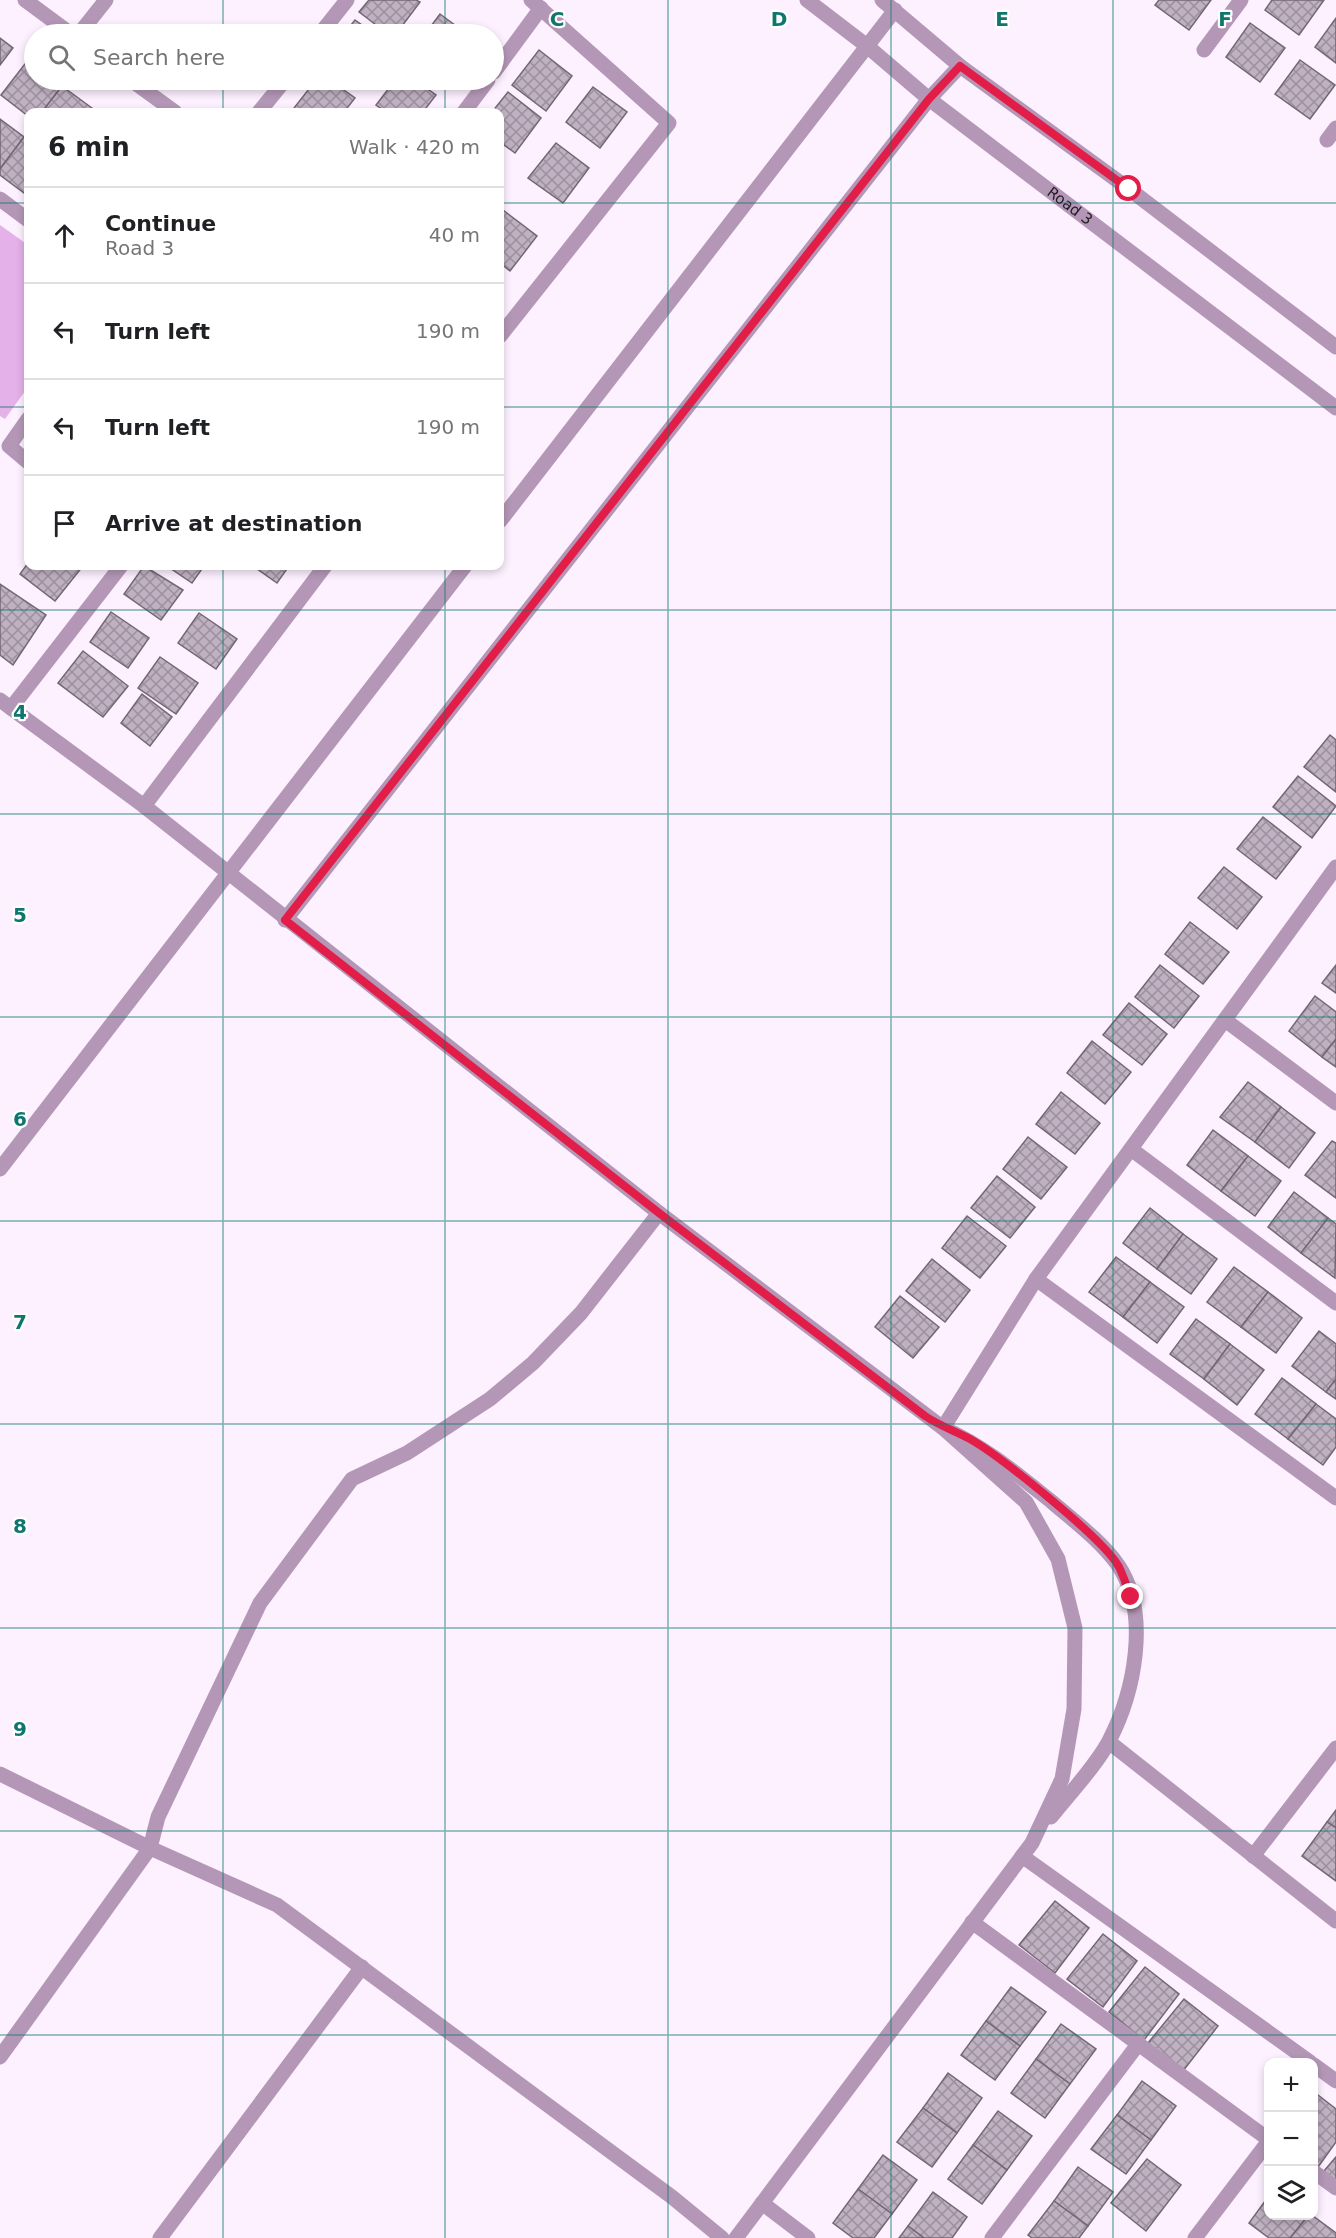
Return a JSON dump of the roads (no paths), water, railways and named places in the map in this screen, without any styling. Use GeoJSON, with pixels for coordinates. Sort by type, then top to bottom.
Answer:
{"type":"FeatureCollection","features":[{"type":"Feature","properties":{"kind":"street"},"geometry":{"type":"LineString","coordinates":[[25,0],[57,24]]}},
{"type":"Feature","properties":{"kind":"street"},"geometry":{"type":"LineString","coordinates":[[87,24],[106,0]]}},
{"type":"Feature","properties":{"kind":"street"},"geometry":{"type":"LineString","coordinates":[[328,24],[347,0]]}},
{"type":"Feature","properties":{"kind":"street","name":"Road 3"},"geometry":{"type":"LineString","coordinates":[[807,0],[867,46],[929,99],[1336,408]]}},
{"type":"Feature","properties":{"kind":"street"},"geometry":{"type":"LineString","coordinates":[[882,0],[960,66],[1129,189],[1336,348]]}},
{"type":"Feature","properties":{"kind":"street"},"geometry":{"type":"LineString","coordinates":[[1204,50],[1241,0]]}},
{"type":"Feature","properties":{"kind":"street"},"geometry":{"type":"LineString","coordinates":[[504,56],[536,4],[669,123],[504,331]]}},
{"type":"Feature","properties":{"kind":"street"},"geometry":{"type":"LineString","coordinates":[[504,516],[895,10]]}},
{"type":"Feature","properties":{"kind":"street"},"geometry":{"type":"LineString","coordinates":[[285,920],[929,99],[960,66]]}},
{"type":"Feature","properties":{"kind":"street"},"geometry":{"type":"LineString","coordinates":[[145,90],[170,108]]}},
{"type":"Feature","properties":{"kind":"street"},"geometry":{"type":"LineString","coordinates":[[262,108],[277,90]]}},
{"type":"Feature","properties":{"kind":"street"},"geometry":{"type":"LineString","coordinates":[[467,108],[480,90]]}},
{"type":"Feature","properties":{"kind":"street"},"geometry":{"type":"LineString","coordinates":[[0,199],[24,217]]}},
{"type":"Feature","properties":{"kind":"street"},"geometry":{"type":"LineString","coordinates":[[24,423],[4,443],[24,459]]}},
{"type":"Feature","properties":{"kind":"street"},"geometry":{"type":"LineString","coordinates":[[118,570],[6,704],[144,806],[285,920],[659,1213],[943,1428],[1026,1502],[1058,1558],[1075,1628],[1074,1709],[1062,1779],[1032,1843]]}},
{"type":"Feature","properties":{"kind":"street"},"geometry":{"type":"LineString","coordinates":[[144,806],[322,570]]}},
{"type":"Feature","properties":{"kind":"street"},"geometry":{"type":"LineString","coordinates":[[0,1169],[462,570]]}},
{"type":"Feature","properties":{"kind":"street"},"geometry":{"type":"LineString","coordinates":[[943,1428],[1036,1279],[1335,872]]}},
{"type":"Feature","properties":{"kind":"street"},"geometry":{"type":"LineString","coordinates":[[1225,1020],[1336,1103]]}},
{"type":"Feature","properties":{"kind":"street"},"geometry":{"type":"LineString","coordinates":[[1131,1149],[1336,1303]]}},
{"type":"Feature","properties":{"kind":"street"},"geometry":{"type":"LineString","coordinates":[[0,2057],[150,1848],[158,1817],[260,1603],[352,1479],[407,1453],[490,1399],[532,1363],[581,1313],[659,1213]]}},
{"type":"Feature","properties":{"kind":"street"},"geometry":{"type":"LineString","coordinates":[[1036,1279],[1335,1495]]}},
{"type":"Feature","properties":{"kind":"street"},"geometry":{"type":"LineString","coordinates":[[736,2238],[1109,1742],[1129,1692],[1137,1638],[1131,1597],[1118,1566],[1079,1525],[1016,1473],[970,1440],[943,1428]]}},
{"type":"Feature","properties":{"kind":"street"},"geometry":{"type":"LineString","coordinates":[[1109,1742],[1336,1921]]}},
{"type":"Feature","properties":{"kind":"street"},"geometry":{"type":"LineString","coordinates":[[1254,1856],[1336,1748]]}},
{"type":"Feature","properties":{"kind":"street"},"geometry":{"type":"LineString","coordinates":[[0,1774],[150,1848],[277,1905],[672,2197],[722,2238]]}},
{"type":"Feature","properties":{"kind":"street"},"geometry":{"type":"LineString","coordinates":[[1022,1856],[1304,2058]]}},
{"type":"Feature","properties":{"kind":"street"},"geometry":{"type":"LineString","coordinates":[[972,1922],[1264,2136]]}},
{"type":"Feature","properties":{"kind":"street"},"geometry":{"type":"LineString","coordinates":[[160,2238],[362,1967]]}},
{"type":"Feature","properties":{"kind":"street"},"geometry":{"type":"LineString","coordinates":[[992,2238],[1138,2043]]}},
{"type":"Feature","properties":{"kind":"street"},"geometry":{"type":"LineString","coordinates":[[1318,2068],[1336,2081]]}},
{"type":"Feature","properties":{"kind":"street"},"geometry":{"type":"LineString","coordinates":[[1195,2238],[1264,2147]]}},
{"type":"Feature","properties":{"kind":"street"},"geometry":{"type":"LineString","coordinates":[[1318,2175],[1336,2188]]}},
{"type":"Feature","properties":{"kind":"street"},"geometry":{"type":"LineString","coordinates":[[762,2202],[808,2238]]}}]}
